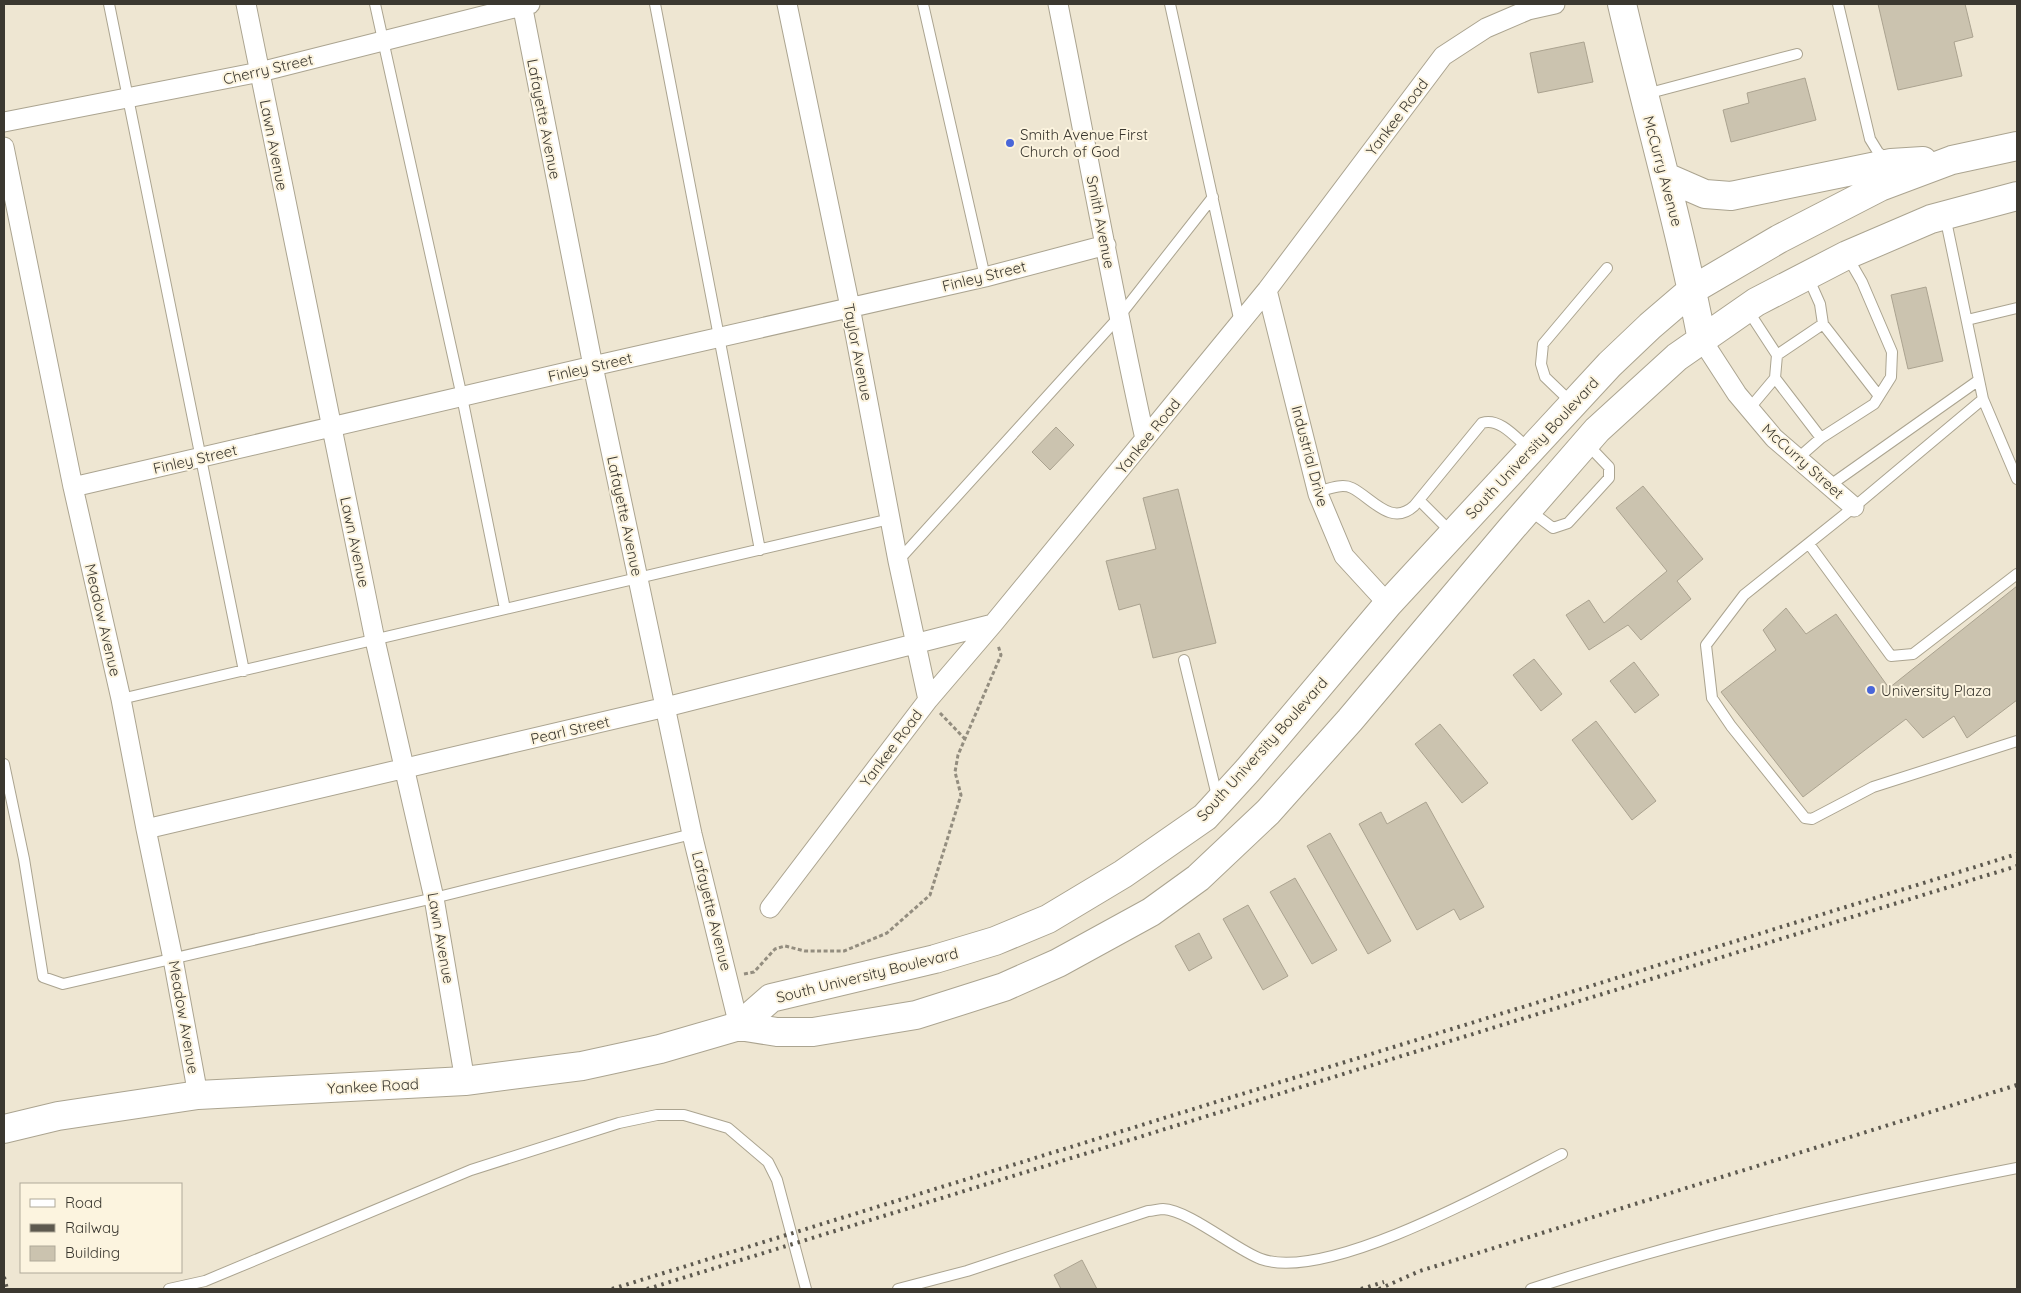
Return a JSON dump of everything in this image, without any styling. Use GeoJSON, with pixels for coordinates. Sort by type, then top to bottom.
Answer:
{"type":"FeatureCollection","features":[{"type":"Feature","properties":{"kind":"street","name":"Lawn Avenue"},"geometry":{"type":"LineString","coordinates":[[246,4],[331,428],[434,898],[465,1081]]}},
{"type":"Feature","properties":{"kind":"street","name":"Cherry Street"},"geometry":{"type":"LineString","coordinates":[[4,122],[260,72],[524,4]]}},
{"type":"Feature","properties":{"kind":"street","name":"Lafayette Avenue"},"geometry":{"type":"LineString","coordinates":[[524,4],[593,366],[692,834],[739,1026]]}},
{"type":"Feature","properties":{"kind":"street","name":"Taylor Avenue"},"geometry":{"type":"LineString","coordinates":[[787,4],[850,307],[898,561],[928,700]]}},
{"type":"Feature","properties":{"kind":"street","name":"Smith Avenue"},"geometry":{"type":"LineString","coordinates":[[1058,4],[1106,245],[1118,318],[1145,439]]}},
{"type":"Feature","properties":{"kind":"street","name":"Yankee Road"},"geometry":{"type":"LineString","coordinates":[[770,908],[928,700],[993,624],[1267,290],[1443,56],[1486,28],[1528,10],[1555,4]]}},
{"type":"Feature","properties":{"kind":"street","name":"McCurry Avenue"},"geometry":{"type":"LineString","coordinates":[[1622,4],[1643,95],[1666,177],[1702,340]]}},
{"type":"Feature","properties":{"kind":"street","name":"South University Boulevard"},"geometry":{"type":"LineString","coordinates":[[739,1026],[771,998],[935,958],[995,941],[1048,919],[1124,874],[1205,817],[1388,604],[1573,403],[1650,326],[1692,290],[1779,239],[1880,187],[1952,160],[2017,146]]}},
{"type":"Feature","properties":{"kind":"street","name":"Meadow Avenue"},"geometry":{"type":"LineString","coordinates":[[4,147],[73,488],[121,699],[198,1095]]}},
{"type":"Feature","properties":{"kind":"street"},"geometry":{"type":"LineString","coordinates":[[1666,177],[1705,194],[1731,196],[1891,163],[1952,160]]}},
{"type":"Feature","properties":{"kind":"street"},"geometry":{"type":"LineString","coordinates":[[739,1026],[777,1032],[813,1032],[916,1015],[1004,987],[1090,947],[1151,912],[1198,878],[1268,812],[1350,720],[1586,443],[1625,402],[1677,357],[1747,308],[1807,274],[1847,255],[1931,218],[2017,196]]}},
{"type":"Feature","properties":{"kind":"street","name":"Finley Street"},"geometry":{"type":"LineString","coordinates":[[73,488],[593,366],[985,277],[1106,245]]}},
{"type":"Feature","properties":{"kind":"street","name":"Industrial Drive"},"geometry":{"type":"LineString","coordinates":[[1267,290],[1317,492],[1344,556],[1388,604]]}},
{"type":"Feature","properties":{"kind":"street","name":"McCurry Street"},"geometry":{"type":"LineString","coordinates":[[1702,340],[1737,394],[1774,438],[1854,507]]}},
{"type":"Feature","properties":{"kind":"street","name":"Pearl Street"},"geometry":{"type":"LineString","coordinates":[[146,829],[666,707],[993,624]]}},
{"type":"Feature","properties":{"kind":"street","name":"Yankee Road"},"geometry":{"type":"LineString","coordinates":[[4,1129],[58,1116],[198,1095],[465,1081],[582,1066],[660,1049],[739,1026]]}},
{"type":"Feature","properties":{"kind":"lane"},"geometry":{"type":"LineString","coordinates":[[109,4],[244,671]]}},
{"type":"Feature","properties":{"kind":"lane"},"geometry":{"type":"LineString","coordinates":[[375,4],[462,397],[505,609]]}},
{"type":"Feature","properties":{"kind":"lane"},"geometry":{"type":"LineString","coordinates":[[655,4],[721,338],[760,550]]}},
{"type":"Feature","properties":{"kind":"lane"},"geometry":{"type":"LineString","coordinates":[[924,4],[985,277]]}},
{"type":"Feature","properties":{"kind":"lane"},"geometry":{"type":"LineString","coordinates":[[1170,4],[1240,322]]}},
{"type":"Feature","properties":{"kind":"lane"},"geometry":{"type":"LineString","coordinates":[[1838,4],[1870,139],[1878,152],[1891,163]]}},
{"type":"Feature","properties":{"kind":"lane"},"geometry":{"type":"LineString","coordinates":[[1643,95],[1797,54]]}},
{"type":"Feature","properties":{"kind":"lane"},"geometry":{"type":"LineString","coordinates":[[898,561],[1118,318],[1213,197]]}},
{"type":"Feature","properties":{"kind":"lane"},"geometry":{"type":"LineString","coordinates":[[1945,215],[1983,399],[2017,479]]}},
{"type":"Feature","properties":{"kind":"lane"},"geometry":{"type":"LineString","coordinates":[[1798,459],[1821,438],[1874,404],[1891,377],[1892,352],[1862,282],[1847,255]]}},
{"type":"Feature","properties":{"kind":"lane"},"geometry":{"type":"LineString","coordinates":[[1573,403],[1545,377],[1541,364],[1544,344],[1607,268]]}},
{"type":"Feature","properties":{"kind":"lane"},"geometry":{"type":"LineString","coordinates":[[1807,274],[1820,304],[1823,324],[1879,396]]}},
{"type":"Feature","properties":{"kind":"lane"},"geometry":{"type":"LineString","coordinates":[[1747,308],[1777,355],[1775,378],[1749,409]]}},
{"type":"Feature","properties":{"kind":"lane"},"geometry":{"type":"LineString","coordinates":[[1967,320],[2017,308]]}},
{"type":"Feature","properties":{"kind":"lane"},"geometry":{"type":"LineString","coordinates":[[1777,355],[1823,324]]}},
{"type":"Feature","properties":{"kind":"lane"},"geometry":{"type":"LineString","coordinates":[[1775,378],[1821,438]]}},
{"type":"Feature","properties":{"kind":"lane"},"geometry":{"type":"LineString","coordinates":[[1830,486],[1979,380]]}},
{"type":"Feature","properties":{"kind":"lane"},"geometry":{"type":"LineString","coordinates":[[1983,399],[1809,544],[1744,595],[1706,645],[1712,698],[1731,726],[1805,818],[1812,819],[1873,787],[2017,741]]}},
{"type":"Feature","properties":{"kind":"lane"},"geometry":{"type":"LineString","coordinates":[[1317,492],[1342,486],[1352,488],[1384,510],[1395,514],[1410,510],[1482,423],[1499,424],[1530,450]]}},
{"type":"Feature","properties":{"kind":"lane"},"geometry":{"type":"LineString","coordinates":[[1528,509],[1553,528],[1568,523],[1609,478],[1609,467],[1586,443]]}},
{"type":"Feature","properties":{"kind":"lane"},"geometry":{"type":"LineString","coordinates":[[1419,500],[1453,534]]}},
{"type":"Feature","properties":{"kind":"lane"},"geometry":{"type":"LineString","coordinates":[[121,699],[890,519]]}},
{"type":"Feature","properties":{"kind":"lane"},"geometry":{"type":"LineString","coordinates":[[1809,544],[1891,656],[1913,654],[2017,574]]}},
{"type":"Feature","properties":{"kind":"lane"},"geometry":{"type":"LineString","coordinates":[[1184,660],[1219,802]]}},
{"type":"Feature","properties":{"kind":"lane"},"geometry":{"type":"LineString","coordinates":[[4,764],[24,859],[43,977],[63,984],[434,898],[692,834]]}},
{"type":"Feature","properties":{"kind":"lane"},"geometry":{"type":"LineString","coordinates":[[169,1289],[205,1281],[471,1170],[619,1123],[658,1115],[684,1115],[728,1128],[768,1162],[777,1180],[806,1289]]}},
{"type":"Feature","properties":{"kind":"lane"},"geometry":{"type":"LineString","coordinates":[[898,1289],[966,1271],[1148,1211],[1165,1209],[1182,1215],[1261,1259],[1280,1263],[1319,1258],[1372,1245],[1460,1206],[1562,1154]]}},
{"type":"Feature","properties":{"kind":"lane"},"geometry":{"type":"LineString","coordinates":[[1531,1289],[1590,1270],[1794,1215],[2017,1168]]}},
{"type":"Feature","properties":{"kind":"path"},"geometry":{"type":"LineString","coordinates":[[728,978],[754,972],[775,948],[785,946],[805,951],[844,951],[886,933],[930,895],[961,795],[955,772],[958,755],[1001,655],[993,624]]}},
{"type":"Feature","properties":{"kind":"path"},"geometry":{"type":"LineString","coordinates":[[928,700],[965,739]]}},
{"type":"Feature","properties":{"kind":"building"},"geometry":{"type":"Polygon","coordinates":[[[1878,4],[1965,4],[1973,37],[1954,42],[1962,76],[1898,90],[1878,4]]]}},
{"type":"Feature","properties":{"kind":"building"},"geometry":{"type":"Polygon","coordinates":[[[1584,42],[1593,82],[1538,93],[1530,53],[1584,42]]]}},
{"type":"Feature","properties":{"kind":"building"},"geometry":{"type":"Polygon","coordinates":[[[1805,78],[1816,120],[1731,142],[1723,110],[1749,103],[1747,93],[1805,78]]]}},
{"type":"Feature","properties":{"kind":"building"},"geometry":{"type":"Polygon","coordinates":[[[1926,287],[1943,361],[1908,369],[1891,295],[1926,287]]]}},
{"type":"Feature","properties":{"kind":"building"},"geometry":{"type":"Polygon","coordinates":[[[1056,427],[1074,445],[1050,470],[1032,452],[1056,427]]]}},
{"type":"Feature","properties":{"kind":"building"},"geometry":{"type":"Polygon","coordinates":[[[1643,486],[1703,559],[1677,581],[1691,599],[1641,640],[1628,625],[1589,650],[1566,615],[1589,600],[1604,623],[1667,571],[1616,508],[1643,486]]]}},
{"type":"Feature","properties":{"kind":"building"},"geometry":{"type":"Polygon","coordinates":[[[1178,489],[1216,643],[1153,658],[1140,604],[1119,610],[1106,561],[1156,549],[1143,498],[1178,489]]]}},
{"type":"Feature","properties":{"kind":"building","name":"University Plaza"},"geometry":{"type":"Polygon","coordinates":[[[2017,586],[2017,700],[1967,738],[1954,716],[1923,738],[1906,719],[1803,797],[1721,692],[1776,650],[1763,630],[1786,608],[1806,634],[1836,614],[1889,688],[2017,586]]]}},
{"type":"Feature","properties":{"kind":"building"},"geometry":{"type":"Polygon","coordinates":[[[1534,659],[1562,694],[1541,711],[1513,675],[1534,659]]]}},
{"type":"Feature","properties":{"kind":"building"},"geometry":{"type":"Polygon","coordinates":[[[1634,662],[1659,695],[1635,713],[1610,681],[1634,662]]]}},
{"type":"Feature","properties":{"kind":"building"},"geometry":{"type":"Polygon","coordinates":[[[1596,721],[1656,801],[1632,820],[1572,740],[1596,721]]]}},
{"type":"Feature","properties":{"kind":"building"},"geometry":{"type":"Polygon","coordinates":[[[1440,724],[1488,783],[1462,803],[1415,744],[1440,724]]]}},
{"type":"Feature","properties":{"kind":"building"},"geometry":{"type":"Polygon","coordinates":[[[1426,802],[1484,907],[1460,920],[1454,909],[1417,930],[1359,824],[1381,812],[1387,824],[1426,802]]]}},
{"type":"Feature","properties":{"kind":"building"},"geometry":{"type":"Polygon","coordinates":[[[1330,833],[1391,941],[1368,954],[1307,846],[1330,833]]]}},
{"type":"Feature","properties":{"kind":"building"},"geometry":{"type":"Polygon","coordinates":[[[1295,878],[1337,950],[1312,964],[1270,892],[1295,878]]]}},
{"type":"Feature","properties":{"kind":"building"},"geometry":{"type":"Polygon","coordinates":[[[1248,905],[1288,976],[1263,990],[1223,919],[1248,905]]]}},
{"type":"Feature","properties":{"kind":"building"},"geometry":{"type":"Polygon","coordinates":[[[1199,933],[1212,958],[1189,971],[1175,946],[1199,933]]]}},
{"type":"Feature","properties":{"kind":"building"},"geometry":{"type":"Polygon","coordinates":[[[1082,1260],[1097,1289],[1061,1289],[1054,1275],[1082,1260]]]}},
{"type":"Feature","properties":{"kind":"railway"},"geometry":{"type":"LineString","coordinates":[[612,1289],[2017,854]]}},
{"type":"Feature","properties":{"kind":"railway"},"geometry":{"type":"LineString","coordinates":[[647,1289],[2017,866]]}},
{"type":"Feature","properties":{"kind":"railway"},"geometry":{"type":"LineString","coordinates":[[1379,1289],[1420,1271],[2017,1085]]}},
{"type":"Feature","properties":{"kind":"railway"},"geometry":{"type":"LineString","coordinates":[[4,1277],[7,1289]]}},
{"type":"Feature","properties":{"kind":"railway"},"geometry":{"type":"LineString","coordinates":[[1361,1289],[1384,1282]]}},
{"type":"Feature","properties":{"kind":"place","name":"Smith Avenue First Church of God"},"geometry":{"type":"Point","coordinates":[1010,143]}},
{"type":"Feature","properties":{"kind":"place","name":"University Plaza"},"geometry":{"type":"Point","coordinates":[1871,690]}}]}
